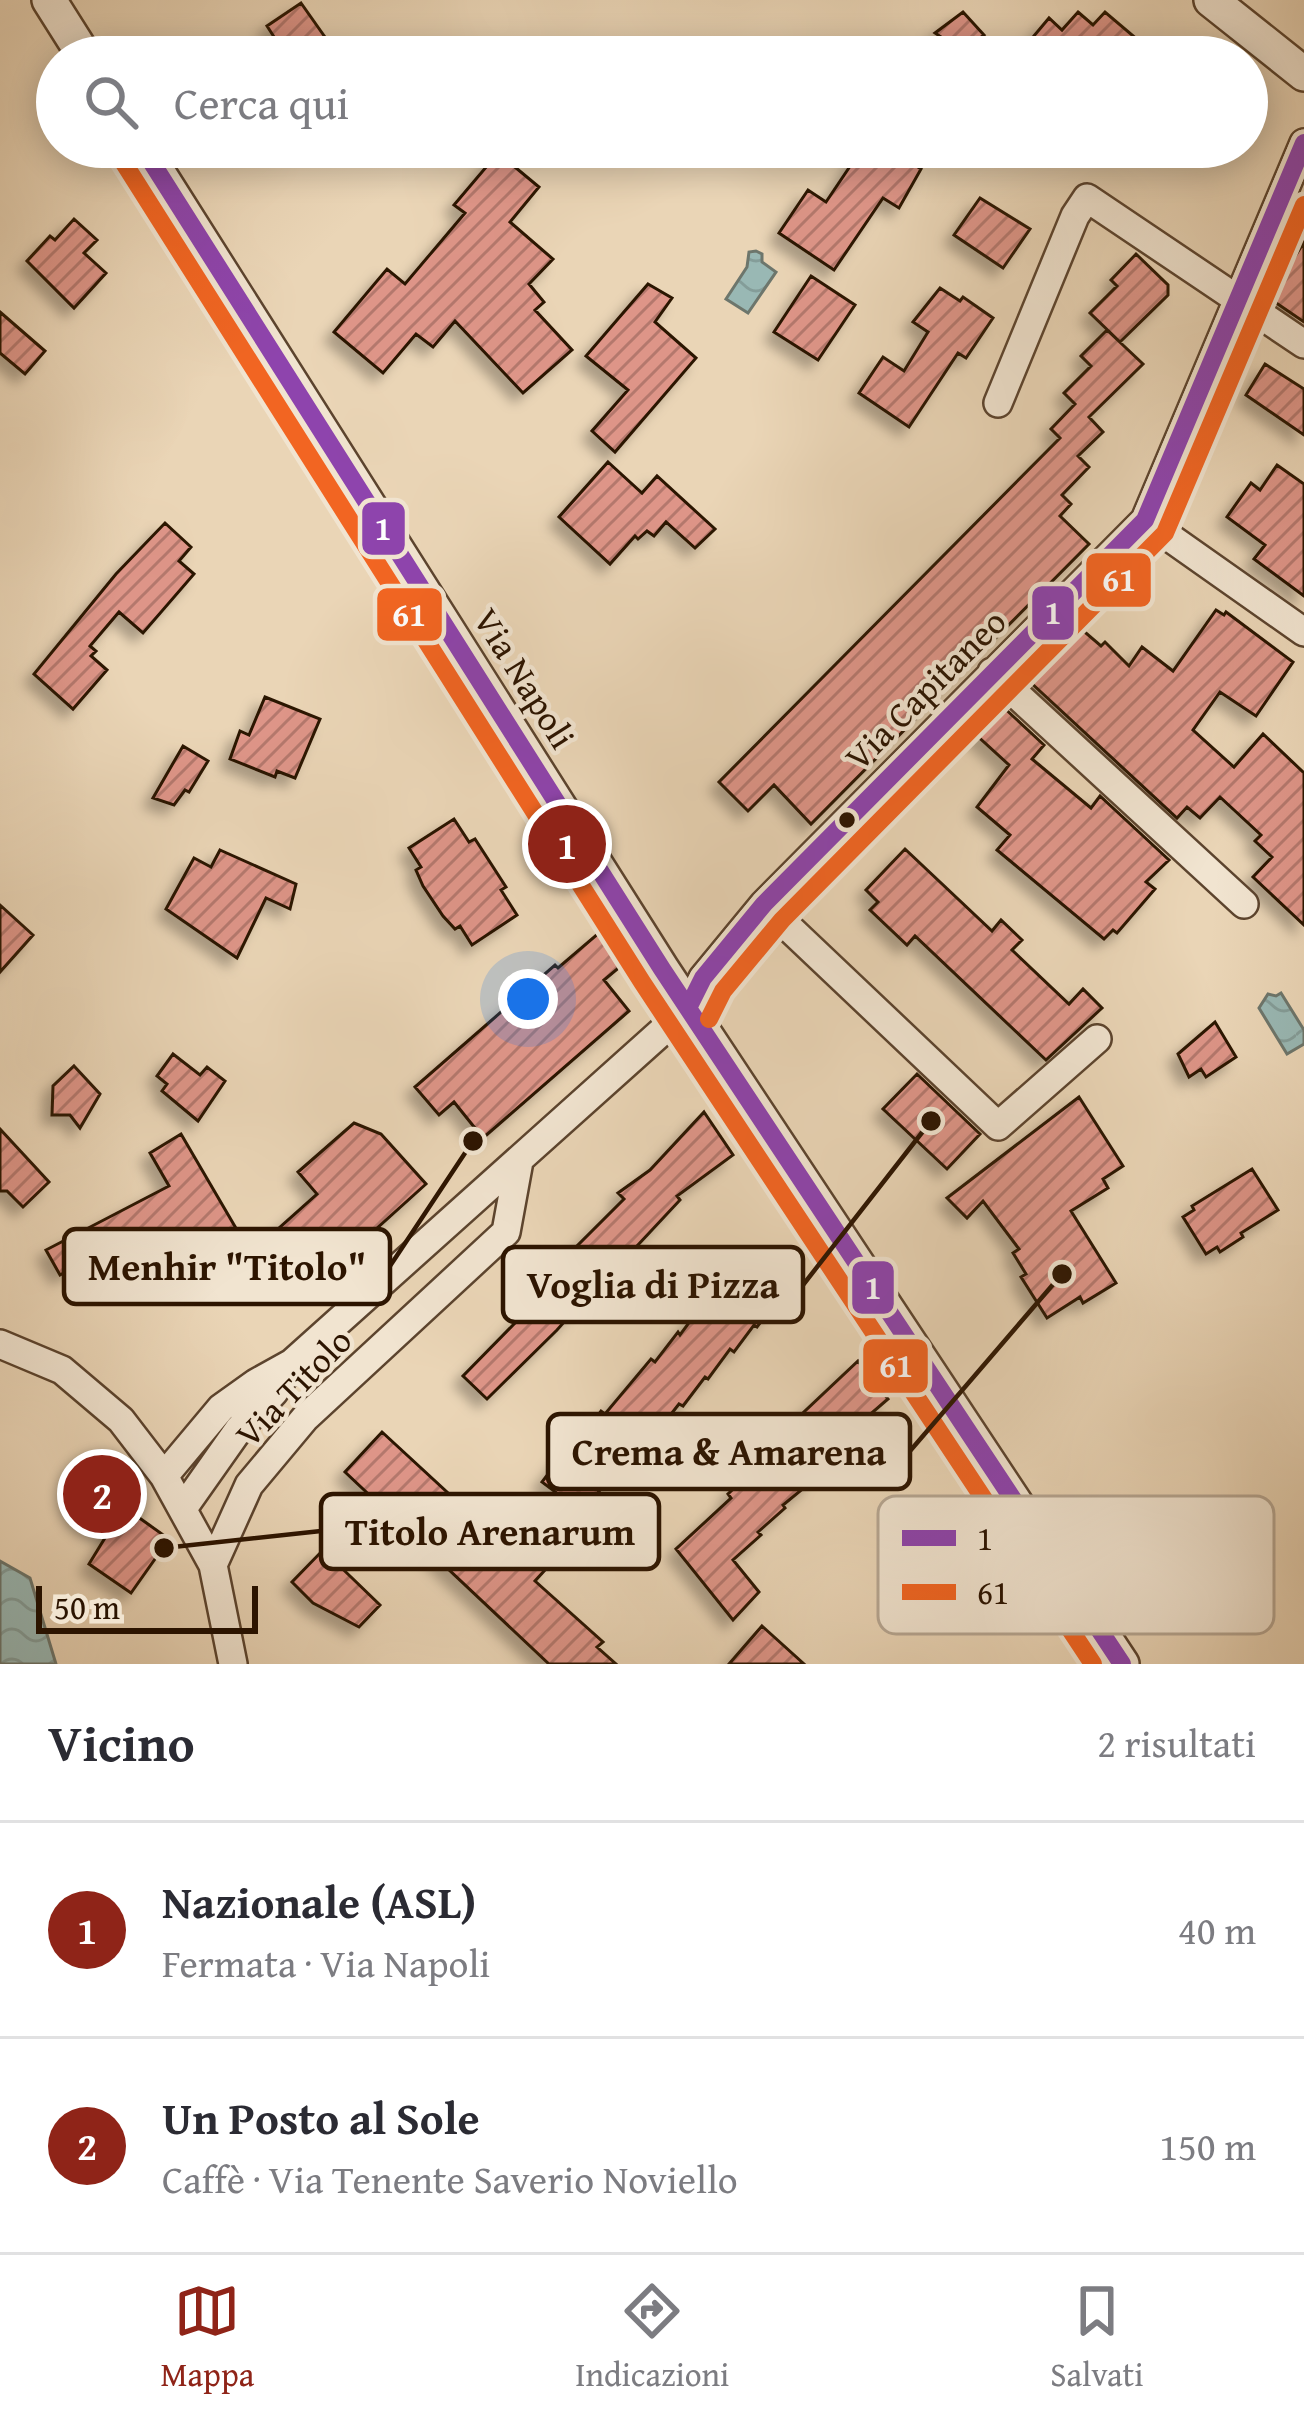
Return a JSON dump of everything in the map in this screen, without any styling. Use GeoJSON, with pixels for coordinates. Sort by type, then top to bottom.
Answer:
{"type":"FeatureCollection","features":[{"type":"Feature","properties":{"kind":"street"},"geometry":{"type":"LineString","coordinates":[[49,0],[72,36]]}},
{"type":"Feature","properties":{"kind":"street"},"geometry":{"type":"LineString","coordinates":[[1211,0],[1256,36]]}},
{"type":"Feature","properties":{"kind":"street"},"geometry":{"type":"LineString","coordinates":[[1268,45],[1304,74]]}},
{"type":"Feature","properties":{"kind":"street","name":"Via Capitaneo"},"geometry":{"type":"LineString","coordinates":[[688,1008],[703,978],[764,904],[1145,520],[1238,298],[1297,182],[1304,143]]}},
{"type":"Feature","properties":{"kind":"street","name":"Via Napoli"},"geometry":{"type":"LineString","coordinates":[[155,168],[688,1008],[1011,1496]]}},
{"type":"Feature","properties":{"kind":"street"},"geometry":{"type":"LineString","coordinates":[[998,403],[1075,216],[1087,198],[1304,344]]}},
{"type":"Feature","properties":{"kind":"street"},"geometry":{"type":"LineString","coordinates":[[1145,520],[1304,632]]}},
{"type":"Feature","properties":{"kind":"street"},"geometry":{"type":"LineString","coordinates":[[992,672],[1244,904]]}},
{"type":"Feature","properties":{"kind":"street"},"geometry":{"type":"LineString","coordinates":[[764,904],[998,1126],[1097,1039]]}},
{"type":"Feature","properties":{"kind":"street","name":"Via Titolo"},"geometry":{"type":"LineString","coordinates":[[164,1475],[221,1408],[292,1363],[688,1008]]}},
{"type":"Feature","properties":{"kind":"street","name":"Via Titolo"},"geometry":{"type":"LineString","coordinates":[[213,1565],[249,1485],[304,1418],[506,1232],[519,1161]]}},
{"type":"Feature","properties":{"kind":"street"},"geometry":{"type":"LineString","coordinates":[[0,1344],[62,1370],[121,1420],[164,1475],[213,1565],[233,1664]]}},
{"type":"Feature","properties":{"kind":"street","name":"Via Titolo"},"geometry":{"type":"LineString","coordinates":[[184,1507],[292,1363]]}},
{"type":"Feature","properties":{"kind":"street","name":"Via Napoli"},"geometry":{"type":"LineString","coordinates":[[1102,1634],[1122,1664]]}},
{"type":"Feature","properties":{"kind":"water"},"geometry":{"type":"Polygon","coordinates":[[[756,251],[776,272],[748,313],[726,299],[747,267],[749,252],[756,251]]]}},
{"type":"Feature","properties":{"kind":"water"},"geometry":{"type":"Polygon","coordinates":[[[1281,993],[1304,1030],[1304,1044],[1287,1054],[1259,1008],[1268,994],[1281,993]]]}},
{"type":"Feature","properties":{"kind":"water"},"geometry":{"type":"Polygon","coordinates":[[[0,1561],[30,1578],[56,1664],[0,1664],[0,1561]]]}},
{"type":"Feature","properties":{"kind":"building"},"geometry":{"type":"Polygon","coordinates":[[[301,3],[324,36],[273,36],[267,26],[301,3]]]}},
{"type":"Feature","properties":{"kind":"building"},"geometry":{"type":"Polygon","coordinates":[[[963,12],[984,35],[940,36],[935,33],[963,12]]]}},
{"type":"Feature","properties":{"kind":"building"},"geometry":{"type":"Polygon","coordinates":[[[1078,12],[1093,25],[1105,12],[1133,36],[1034,36],[1049,18],[1062,30],[1078,12]]]}},
{"type":"Feature","properties":{"kind":"building"},"geometry":{"type":"Polygon","coordinates":[[[485,168],[516,168],[539,187],[510,222],[553,259],[529,284],[544,302],[535,310],[572,350],[523,393],[455,321],[433,347],[416,334],[383,373],[334,332],[387,269],[405,284],[465,213],[454,205],[485,168]]]}},
{"type":"Feature","properties":{"kind":"building"},"geometry":{"type":"Polygon","coordinates":[[[849,168],[921,169],[899,208],[883,198],[834,270],[779,233],[808,190],[826,202],[849,168]]]}},
{"type":"Feature","properties":{"kind":"building"},"geometry":{"type":"Polygon","coordinates":[[[980,198],[1030,229],[1003,268],[954,235],[980,198]]]}},
{"type":"Feature","properties":{"kind":"building"},"geometry":{"type":"Polygon","coordinates":[[[74,219],[97,240],[84,253],[106,273],[74,308],[27,261],[74,219]]]}},
{"type":"Feature","properties":{"kind":"building"},"geometry":{"type":"Polygon","coordinates":[[[1304,242],[1304,322],[1269,298],[1304,242]]]}},
{"type":"Feature","properties":{"kind":"building"},"geometry":{"type":"Polygon","coordinates":[[[1136,254],[1168,285],[1168,295],[1120,342],[1090,313],[1117,286],[1111,280],[1136,254]]]}},
{"type":"Feature","properties":{"kind":"building"},"geometry":{"type":"Polygon","coordinates":[[[811,276],[855,305],[818,360],[774,332],[811,276]]]}},
{"type":"Feature","properties":{"kind":"building"},"geometry":{"type":"Polygon","coordinates":[[[648,284],[672,298],[655,322],[696,358],[615,452],[592,431],[628,390],[586,356],[648,284]]]}},
{"type":"Feature","properties":{"kind":"building"},"geometry":{"type":"Polygon","coordinates":[[[940,288],[993,318],[966,358],[958,353],[909,427],[859,393],[883,357],[904,371],[928,332],[913,322],[940,288]]]}},
{"type":"Feature","properties":{"kind":"building"},"geometry":{"type":"Polygon","coordinates":[[[0,312],[45,351],[25,374],[0,353],[0,312]]]}},
{"type":"Feature","properties":{"kind":"building"},"geometry":{"type":"Polygon","coordinates":[[[1107,330],[1143,364],[1089,417],[1103,432],[1078,456],[1089,467],[1062,495],[1071,504],[1060,516],[1089,544],[811,824],[774,785],[748,811],[719,782],[1060,438],[1051,429],[1075,404],[1064,393],[1091,366],[1081,356],[1107,330]]]}},
{"type":"Feature","properties":{"kind":"building"},"geometry":{"type":"Polygon","coordinates":[[[1265,364],[1304,389],[1304,435],[1246,395],[1265,364]]]}},
{"type":"Feature","properties":{"kind":"building"},"geometry":{"type":"Polygon","coordinates":[[[608,462],[642,493],[657,476],[715,529],[695,548],[666,522],[654,536],[647,531],[638,539],[635,536],[610,564],[559,517],[608,462]]]}},
{"type":"Feature","properties":{"kind":"building"},"geometry":{"type":"Polygon","coordinates":[[[1277,465],[1304,484],[1304,596],[1254,559],[1265,545],[1227,517],[1251,483],[1260,490],[1277,465]]]}},
{"type":"Feature","properties":{"kind":"building"},"geometry":{"type":"Polygon","coordinates":[[[165,523],[191,547],[179,561],[194,574],[143,633],[119,612],[90,646],[96,651],[91,656],[107,670],[73,709],[34,674],[165,523]]]}},
{"type":"Feature","properties":{"kind":"building"},"geometry":{"type":"Polygon","coordinates":[[[1216,610],[1226,612],[1293,662],[1256,716],[1220,692],[1193,730],[1234,767],[1263,734],[1304,773],[1304,925],[1253,877],[1272,857],[1255,841],[1261,835],[1220,797],[1200,818],[1187,807],[1177,818],[1028,680],[1079,627],[1101,646],[1105,642],[1129,666],[1142,647],[1173,671],[1216,610]]]}},
{"type":"Feature","properties":{"kind":"building"},"geometry":{"type":"Polygon","coordinates":[[[265,697],[320,719],[295,778],[277,771],[275,777],[230,759],[240,731],[249,735],[265,697]]]}},
{"type":"Feature","properties":{"kind":"building"},"geometry":{"type":"Polygon","coordinates":[[[1001,705],[1044,745],[1032,759],[1091,808],[1100,796],[1169,860],[1146,882],[1155,889],[1117,933],[1113,930],[1104,939],[997,850],[1010,835],[977,807],[1009,765],[973,732],[1001,705]]]}},
{"type":"Feature","properties":{"kind":"building"},"geometry":{"type":"Polygon","coordinates":[[[183,746],[208,761],[189,792],[185,790],[174,805],[153,798],[183,746]]]}},
{"type":"Feature","properties":{"kind":"building"},"geometry":{"type":"Polygon","coordinates":[[[454,819],[469,842],[475,839],[506,887],[501,890],[517,915],[472,945],[460,926],[455,929],[443,916],[423,886],[416,870],[421,867],[409,848],[454,819]]]}},
{"type":"Feature","properties":{"kind":"building"},"geometry":{"type":"Polygon","coordinates":[[[905,849],[992,931],[1001,920],[1022,940],[1012,950],[1069,1004],[1083,989],[1102,1008],[1046,1060],[915,936],[907,945],[870,910],[878,902],[866,890],[905,849]]]}},
{"type":"Feature","properties":{"kind":"building"},"geometry":{"type":"Polygon","coordinates":[[[220,850],[296,884],[290,909],[266,898],[237,958],[166,909],[194,858],[211,867],[220,850]]]}},
{"type":"Feature","properties":{"kind":"building"},"geometry":{"type":"Polygon","coordinates":[[[0,905],[33,935],[0,972],[0,905]]]}},
{"type":"Feature","properties":{"kind":"building"},"geometry":{"type":"Polygon","coordinates":[[[600,932],[621,966],[604,980],[629,1011],[483,1138],[454,1102],[439,1115],[415,1087],[555,965],[558,968],[600,932]]]}},
{"type":"Feature","properties":{"kind":"building"},"geometry":{"type":"Polygon","coordinates":[[[1215,1022],[1236,1057],[1206,1077],[1201,1069],[1189,1077],[1178,1054],[1215,1022]]]}},
{"type":"Feature","properties":{"kind":"building"},"geometry":{"type":"Polygon","coordinates":[[[173,1054],[200,1075],[207,1067],[225,1081],[198,1121],[162,1091],[167,1084],[157,1076],[173,1054]]]}},
{"type":"Feature","properties":{"kind":"building"},"geometry":{"type":"Polygon","coordinates":[[[74,1066],[100,1094],[80,1128],[70,1115],[52,1115],[53,1086],[74,1066]]]}},
{"type":"Feature","properties":{"kind":"building"},"geometry":{"type":"Polygon","coordinates":[[[917,1074],[980,1134],[947,1169],[883,1109],[917,1074]]]}},
{"type":"Feature","properties":{"kind":"building"},"geometry":{"type":"Polygon","coordinates":[[[1079,1097],[1123,1166],[1103,1179],[1108,1188],[1071,1211],[1116,1283],[1083,1303],[1080,1297],[1047,1318],[1021,1277],[1026,1274],[1013,1253],[1019,1249],[983,1201],[967,1218],[947,1198],[1079,1097]]]}},
{"type":"Feature","properties":{"kind":"building"},"geometry":{"type":"Polygon","coordinates":[[[704,1112],[733,1155],[677,1196],[680,1200],[607,1278],[578,1299],[581,1303],[557,1330],[487,1399],[463,1376],[562,1275],[556,1267],[624,1199],[618,1193],[650,1170],[704,1112]]]}},
{"type":"Feature","properties":{"kind":"building"},"geometry":{"type":"Polygon","coordinates":[[[354,1123],[381,1134],[426,1184],[336,1265],[310,1235],[293,1248],[278,1229],[317,1194],[298,1172],[354,1123]]]}},
{"type":"Feature","properties":{"kind":"building"},"geometry":{"type":"Polygon","coordinates":[[[0,1129],[49,1182],[23,1207],[7,1191],[0,1191],[0,1129]]]}},
{"type":"Feature","properties":{"kind":"building"},"geometry":{"type":"Polygon","coordinates":[[[181,1134],[237,1230],[174,1279],[170,1271],[153,1281],[127,1237],[60,1275],[46,1250],[169,1186],[150,1153],[181,1134]]]}},
{"type":"Feature","properties":{"kind":"building"},"geometry":{"type":"Polygon","coordinates":[[[1252,1169],[1278,1210],[1220,1252],[1217,1247],[1206,1254],[1183,1217],[1194,1210],[1192,1206],[1252,1169]]]}},
{"type":"Feature","properties":{"kind":"building"},"geometry":{"type":"Polygon","coordinates":[[[754,1253],[792,1281],[734,1352],[730,1349],[632,1459],[628,1456],[582,1512],[542,1482],[601,1411],[605,1414],[754,1253]]]}},
{"type":"Feature","properties":{"kind":"building"},"geometry":{"type":"Polygon","coordinates":[[[858,1361],[888,1399],[733,1560],[759,1592],[733,1620],[676,1549],[731,1498],[728,1494],[781,1444],[778,1440],[858,1361]]]}},
{"type":"Feature","properties":{"kind":"building"},"geometry":{"type":"Polygon","coordinates":[[[382,1432],[499,1540],[507,1532],[545,1570],[535,1581],[603,1642],[597,1647],[616,1664],[549,1664],[345,1472],[382,1432]]]}},
{"type":"Feature","properties":{"kind":"building"},"geometry":{"type":"Polygon","coordinates":[[[105,1469],[128,1486],[110,1509],[87,1492],[105,1469]]]}},
{"type":"Feature","properties":{"kind":"building"},"geometry":{"type":"Polygon","coordinates":[[[124,1507],[169,1539],[131,1593],[89,1564],[124,1507]]]}},
{"type":"Feature","properties":{"kind":"building"},"geometry":{"type":"Polygon","coordinates":[[[323,1550],[380,1605],[359,1627],[313,1603],[292,1582],[323,1550]]]}},
{"type":"Feature","properties":{"kind":"building"},"geometry":{"type":"Polygon","coordinates":[[[762,1626],[804,1664],[729,1664],[762,1626]]]}},
{"type":"Feature","properties":{"kind":"transit line","name":"1"},"geometry":{"type":"LineString","coordinates":[[688,1008],[703,978],[764,904],[1145,520],[1304,143]]}},
{"type":"Feature","properties":{"kind":"transit line","name":"61"},"geometry":{"type":"LineString","coordinates":[[127,168],[642,982],[982,1496]]}},
{"type":"Feature","properties":{"kind":"transit line","name":"1"},"geometry":{"type":"LineString","coordinates":[[155,168],[662,969],[1011,1496]]}},
{"type":"Feature","properties":{"kind":"transit line","name":"61"},"geometry":{"type":"LineString","coordinates":[[709,1019],[723,991],[782,920],[1165,533],[1304,205]]}},
{"type":"Feature","properties":{"kind":"transit line","name":"61"},"geometry":{"type":"LineString","coordinates":[[1073,1634],[1093,1664]]}},
{"type":"Feature","properties":{"kind":"transit line","name":"1"},"geometry":{"type":"LineString","coordinates":[[1102,1634],[1122,1664]]}},
{"type":"Feature","properties":{"kind":"place","name":"Nazionale (ASL)"},"geometry":{"type":"Point","coordinates":[567,844]}},
{"type":"Feature","properties":{"kind":"place","name":"Voglia di Pizza"},"geometry":{"type":"Point","coordinates":[931,1121]}},
{"type":"Feature","properties":{"kind":"place","name":"Menhir \"Titolo\""},"geometry":{"type":"Point","coordinates":[473,1141]}},
{"type":"Feature","properties":{"kind":"place","name":"Crema & Amarena"},"geometry":{"type":"Point","coordinates":[1062,1274]}},
{"type":"Feature","properties":{"kind":"place","name":"Un Posto al Sole"},"geometry":{"type":"Point","coordinates":[102,1494]}},
{"type":"Feature","properties":{"kind":"place","name":"Titolo Arenarum"},"geometry":{"type":"Point","coordinates":[164,1548]}}]}
